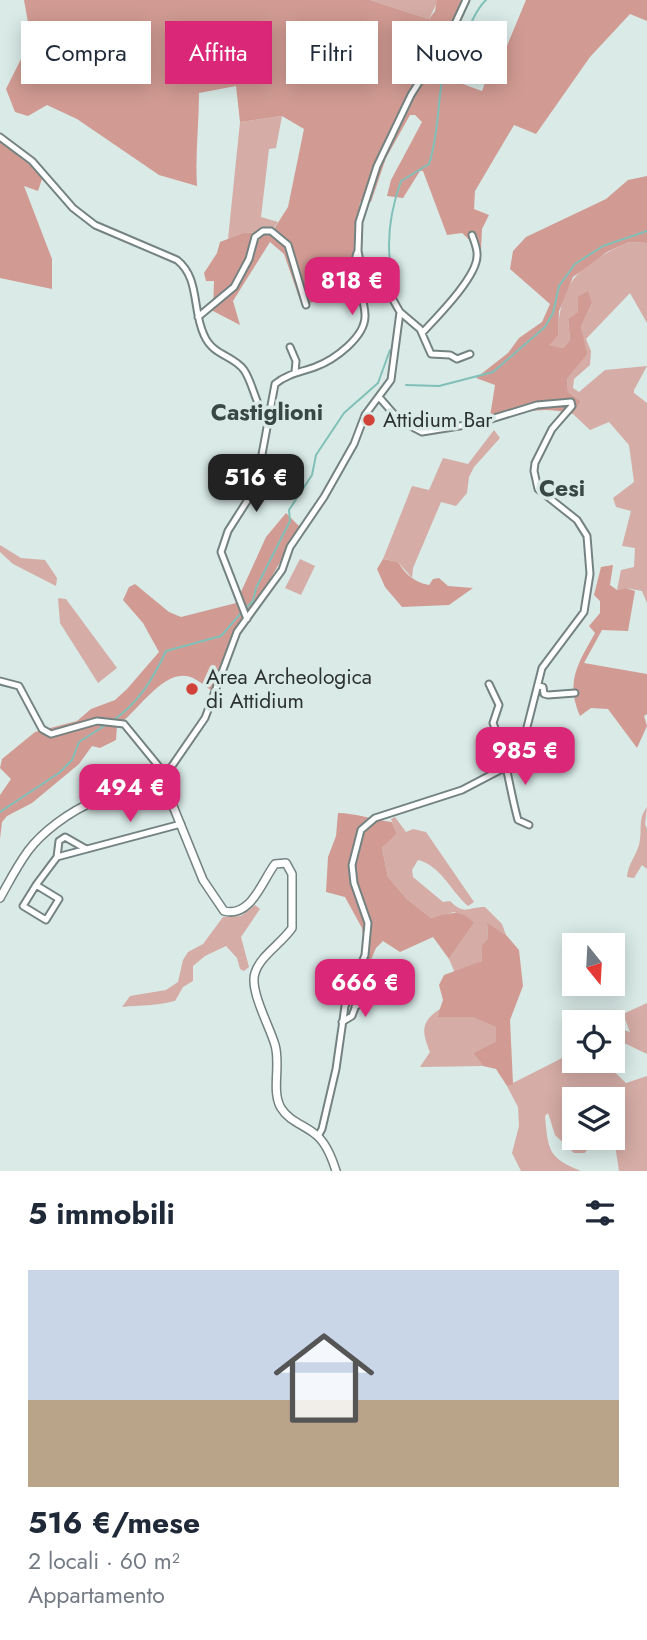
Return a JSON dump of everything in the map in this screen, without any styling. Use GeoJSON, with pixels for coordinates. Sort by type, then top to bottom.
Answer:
{"type":"FeatureCollection","features":[{"type":"Feature","properties":{"kind":"main road"},"geometry":{"type":"LineString","coordinates":[[0,898],[28,850],[53,827],[84,806],[138,790],[157,794],[173,806],[203,880],[224,911],[238,912],[246,906],[275,864],[286,863],[290,868],[294,917],[292,928],[260,964],[254,974],[254,985],[276,1046],[279,1060],[278,1098],[281,1107],[288,1117],[318,1136],[336,1171]]}},
{"type":"Feature","properties":{"kind":"street"},"geometry":{"type":"LineString","coordinates":[[247,617],[223,561],[222,544],[256,487],[275,384],[295,372],[314,367],[337,355],[360,332],[366,318],[355,265],[359,222],[377,166],[411,95],[454,26],[466,0]]}},
{"type":"Feature","properties":{"kind":"street"},"geometry":{"type":"LineString","coordinates":[[0,137],[44,172],[82,217],[177,260],[186,267],[191,278],[198,317],[209,345],[244,371],[268,419]]}},
{"type":"Feature","properties":{"kind":"street"},"geometry":{"type":"LineString","coordinates":[[198,317],[234,287],[250,259],[255,237],[263,231],[280,236],[288,245],[306,305]]}},
{"type":"Feature","properties":{"kind":"street"},"geometry":{"type":"LineString","coordinates":[[422,333],[448,306],[474,269],[477,257],[472,235]]}},
{"type":"Feature","properties":{"kind":"street"},"geometry":{"type":"LineString","coordinates":[[358,251],[366,278],[392,298],[400,312],[417,325],[431,354],[450,355],[457,359],[470,354]]}},
{"type":"Feature","properties":{"kind":"street"},"geometry":{"type":"LineString","coordinates":[[157,794],[162,780],[205,718],[237,632],[282,570],[290,547],[341,468],[362,429],[365,415],[391,380],[400,312]]}},
{"type":"Feature","properties":{"kind":"street"},"geometry":{"type":"LineString","coordinates":[[290,347],[296,361],[295,372]]}},
{"type":"Feature","properties":{"kind":"street"},"geometry":{"type":"LineString","coordinates":[[318,1136],[336,1069],[345,1006],[365,955],[368,923],[354,883],[352,865],[361,830],[375,818],[462,790],[505,768],[525,736],[542,668],[584,612],[590,574],[590,546],[583,527],[538,489],[534,471],[535,463],[552,429],[572,404],[567,401],[537,405],[478,423],[422,432],[399,420],[379,397]]}},
{"type":"Feature","properties":{"kind":"street"},"geometry":{"type":"LineString","coordinates":[[0,681],[19,686],[42,729],[51,734],[106,720],[124,724],[162,780],[173,806]]}},
{"type":"Feature","properties":{"kind":"street"},"geometry":{"type":"LineString","coordinates":[[489,684],[499,705],[493,723],[502,744],[518,820],[529,825]]}},
{"type":"Feature","properties":{"kind":"street"},"geometry":{"type":"LineString","coordinates":[[539,686],[543,687],[544,694],[548,695],[575,693]]}},
{"type":"Feature","properties":{"kind":"street"},"geometry":{"type":"LineString","coordinates":[[138,790],[162,780]]}},
{"type":"Feature","properties":{"kind":"street"},"geometry":{"type":"LineString","coordinates":[[58,857],[181,824]]}},
{"type":"Feature","properties":{"kind":"street"},"geometry":{"type":"LineString","coordinates":[[36,885],[59,899],[46,920],[23,906],[36,885],[58,857],[59,841],[65,837],[86,849]]}},
{"type":"Feature","properties":{"kind":"street"},"geometry":{"type":"LineString","coordinates":[[342,1023],[352,1016],[362,989],[385,997]]}},
{"type":"Feature","properties":{"kind":"street"},"geometry":{"type":"LineString","coordinates":[[355,1007],[365,1000],[370,1001]]}},
{"type":"Feature","properties":{"kind":"shaded area"},"geometry":{"type":"Polygon","coordinates":[[[24,0],[370,0],[429,19],[435,11],[437,0],[469,0],[459,21],[392,21],[392,84],[463,84],[482,91],[485,84],[507,84],[507,46],[526,0],[647,0],[647,21],[630,14],[590,57],[536,134],[514,125],[475,191],[474,209],[489,215],[482,229],[481,251],[462,233],[447,235],[423,171],[420,171],[403,198],[387,196],[391,180],[422,122],[415,115],[410,115],[386,158],[371,202],[360,202],[351,289],[302,306],[284,254],[270,242],[233,301],[240,325],[213,311],[214,281],[206,281],[204,273],[217,253],[220,242],[243,233],[272,232],[288,207],[304,129],[282,116],[240,122],[236,86],[199,93],[197,186],[159,175],[77,119],[47,105],[28,116],[15,112],[6,89],[21,59],[21,84],[151,84],[151,21],[28,21],[24,0]]]}},
{"type":"Feature","properties":{"kind":"shaded area"},"geometry":{"type":"Polygon","coordinates":[[[370,0],[437,0],[437,3],[429,19],[370,0]]]}},
{"type":"Feature","properties":{"kind":"shaded area"},"geometry":{"type":"Polygon","coordinates":[[[282,116],[276,148],[269,149],[261,217],[278,222],[271,232],[243,233],[228,239],[240,122],[282,116]]]}},
{"type":"Feature","properties":{"kind":"shaded area"},"geometry":{"type":"Polygon","coordinates":[[[0,140],[43,176],[38,191],[24,186],[52,259],[52,289],[0,278],[0,140]]]}},
{"type":"Feature","properties":{"kind":"shaded area"},"geometry":{"type":"Polygon","coordinates":[[[647,176],[647,243],[629,242],[607,252],[573,277],[559,311],[558,336],[549,345],[563,348],[570,340],[568,319],[578,312],[578,297],[588,291],[592,303],[581,327],[587,354],[567,379],[568,392],[581,401],[573,414],[540,410],[489,423],[495,385],[476,378],[508,353],[519,338],[542,322],[550,304],[510,269],[513,251],[526,237],[606,199],[628,180],[647,176]]]}},
{"type":"Feature","properties":{"kind":"shaded area"},"geometry":{"type":"Polygon","coordinates":[[[629,242],[647,243],[647,323],[630,293],[586,339],[591,351],[590,365],[574,379],[573,388],[579,392],[605,370],[647,366],[634,393],[647,403],[647,603],[642,591],[626,588],[617,590],[621,570],[634,567],[635,548],[622,546],[631,511],[616,507],[613,498],[634,482],[629,445],[609,422],[590,430],[573,414],[581,401],[568,392],[567,379],[586,354],[581,327],[592,303],[568,319],[570,340],[563,348],[548,345],[558,336],[563,301],[576,276],[598,258],[629,242]]]}},
{"type":"Feature","properties":{"kind":"shaded area"},"geometry":{"type":"Polygon","coordinates":[[[494,430],[500,438],[474,467],[469,477],[467,493],[456,506],[441,502],[413,568],[412,578],[398,562],[383,559],[412,486],[429,490],[443,458],[468,464],[494,430]]]}},
{"type":"Feature","properties":{"kind":"shaded area"},"geometry":{"type":"Polygon","coordinates":[[[286,513],[300,527],[239,634],[216,694],[193,678],[183,676],[162,684],[117,726],[116,740],[100,748],[92,746],[79,764],[32,803],[7,816],[2,822],[0,839],[0,795],[11,779],[0,768],[2,759],[35,732],[77,721],[91,709],[115,700],[159,652],[143,623],[123,600],[129,587],[135,584],[169,612],[181,617],[236,603],[266,537],[286,513]]]}},
{"type":"Feature","properties":{"kind":"shaded area"},"geometry":{"type":"Polygon","coordinates":[[[0,545],[21,558],[45,560],[57,578],[56,586],[13,564],[0,552],[0,545]]]}},
{"type":"Feature","properties":{"kind":"shaded area"},"geometry":{"type":"Polygon","coordinates":[[[300,559],[315,566],[301,595],[285,588],[300,559]]]}},
{"type":"Feature","properties":{"kind":"shaded area"},"geometry":{"type":"Polygon","coordinates":[[[383,559],[398,562],[411,577],[424,584],[429,585],[433,579],[439,578],[448,586],[473,588],[449,605],[402,607],[385,587],[377,569],[383,559]]]}},
{"type":"Feature","properties":{"kind":"shaded area"},"geometry":{"type":"Polygon","coordinates":[[[613,565],[610,585],[617,590],[626,588],[635,591],[628,631],[602,630],[584,663],[647,674],[647,714],[644,716],[647,726],[637,748],[608,709],[591,708],[580,716],[574,693],[579,664],[595,633],[589,626],[600,613],[600,601],[594,595],[601,567],[613,565]]]}},
{"type":"Feature","properties":{"kind":"shaded area"},"geometry":{"type":"Polygon","coordinates":[[[58,598],[66,599],[117,668],[98,683],[60,623],[58,598]]]}},
{"type":"Feature","properties":{"kind":"shaded area"},"geometry":{"type":"Polygon","coordinates":[[[647,807],[647,869],[642,865],[634,878],[627,877],[639,845],[641,821],[647,807]]]}},
{"type":"Feature","properties":{"kind":"shaded area"},"geometry":{"type":"Polygon","coordinates":[[[338,813],[392,822],[397,834],[382,848],[388,877],[407,899],[431,918],[449,913],[459,914],[474,923],[449,959],[433,937],[400,952],[383,941],[376,948],[367,969],[362,928],[345,897],[326,892],[328,857],[336,836],[338,813]]]}},
{"type":"Feature","properties":{"kind":"shaded area"},"geometry":{"type":"Polygon","coordinates":[[[395,817],[406,832],[413,829],[426,832],[474,902],[468,906],[439,873],[426,863],[418,860],[412,870],[413,877],[443,902],[450,901],[463,909],[485,907],[502,924],[506,935],[487,924],[488,938],[482,945],[482,961],[455,973],[449,959],[474,923],[454,912],[431,918],[407,899],[388,877],[382,848],[397,834],[391,819],[395,817]]]}},
{"type":"Feature","properties":{"kind":"shaded area"},"geometry":{"type":"Polygon","coordinates":[[[255,905],[260,909],[241,937],[249,967],[244,971],[226,946],[205,956],[193,966],[193,981],[183,987],[175,1001],[122,1007],[130,996],[166,990],[178,982],[183,960],[188,952],[203,944],[223,917],[241,916],[255,905]]]}},
{"type":"Feature","properties":{"kind":"shaded area"},"geometry":{"type":"Polygon","coordinates":[[[487,923],[506,935],[519,950],[523,986],[510,1020],[513,1084],[507,1086],[496,1069],[483,1066],[473,1053],[496,1041],[496,1027],[472,1017],[437,1017],[443,1000],[439,985],[444,975],[482,961],[482,945],[488,938],[487,923]]]}},
{"type":"Feature","properties":{"kind":"shaded area"},"geometry":{"type":"Polygon","coordinates":[[[647,1003],[647,1054],[625,1043],[625,1031],[630,1032],[625,1013],[647,1003]]]}},
{"type":"Feature","properties":{"kind":"shaded area"},"geometry":{"type":"Polygon","coordinates":[[[440,1009],[437,1016],[472,1017],[497,1027],[496,1041],[473,1053],[483,1066],[420,1067],[430,1052],[424,1028],[429,1018],[440,1009]]]}},
{"type":"Feature","properties":{"kind":"shaded area"},"geometry":{"type":"Polygon","coordinates":[[[562,1058],[562,1073],[616,1073],[626,1083],[647,1076],[647,1171],[619,1171],[616,1150],[625,1150],[625,1087],[562,1087],[562,1142],[555,1135],[548,1113],[545,1116],[549,1145],[562,1162],[581,1171],[521,1171],[512,1153],[519,1126],[518,1107],[507,1086],[562,1058]]]}},
{"type":"Feature","properties":{"kind":"shaded area"},"geometry":{"type":"Polygon","coordinates":[[[571,1150],[587,1150],[585,1153],[574,1153],[571,1150]]]}},
{"type":"Feature","properties":{"kind":"waterway"},"geometry":{"type":"LineString","coordinates":[[391,268],[390,224],[401,181],[429,164],[449,52],[464,35],[486,0]]}},
{"type":"Feature","properties":{"kind":"waterway"},"geometry":{"type":"LineString","coordinates":[[406,385],[439,386],[493,372],[545,327],[553,313],[559,286],[575,264],[603,246],[647,231]]}},
{"type":"Feature","properties":{"kind":"waterway"},"geometry":{"type":"LineString","coordinates":[[246,608],[253,601],[256,588],[290,521],[289,510],[312,475],[316,455],[344,413],[378,383],[390,350]]}},
{"type":"Feature","properties":{"kind":"waterway"},"geometry":{"type":"LineString","coordinates":[[112,721],[130,707],[144,690],[166,651],[221,636],[242,612]]}},
{"type":"Feature","properties":{"kind":"waterway"},"geometry":{"type":"LineString","coordinates":[[0,812],[59,773],[72,760],[79,742],[107,724]]}},
{"type":"Feature","properties":{"kind":"place","name":"Attidium Bar"},"geometry":{"type":"Point","coordinates":[369,420]}},
{"type":"Feature","properties":{"kind":"place","name":"Area Archeologica di Attidium"},"geometry":{"type":"Point","coordinates":[192,689]}},
{"type":"Feature","properties":{"kind":"district","name":"Castiglioni"},"geometry":{"type":"Point","coordinates":[267,412]}},
{"type":"Feature","properties":{"kind":"district","name":"Cesi"},"geometry":{"type":"Point","coordinates":[562,488]}}]}
